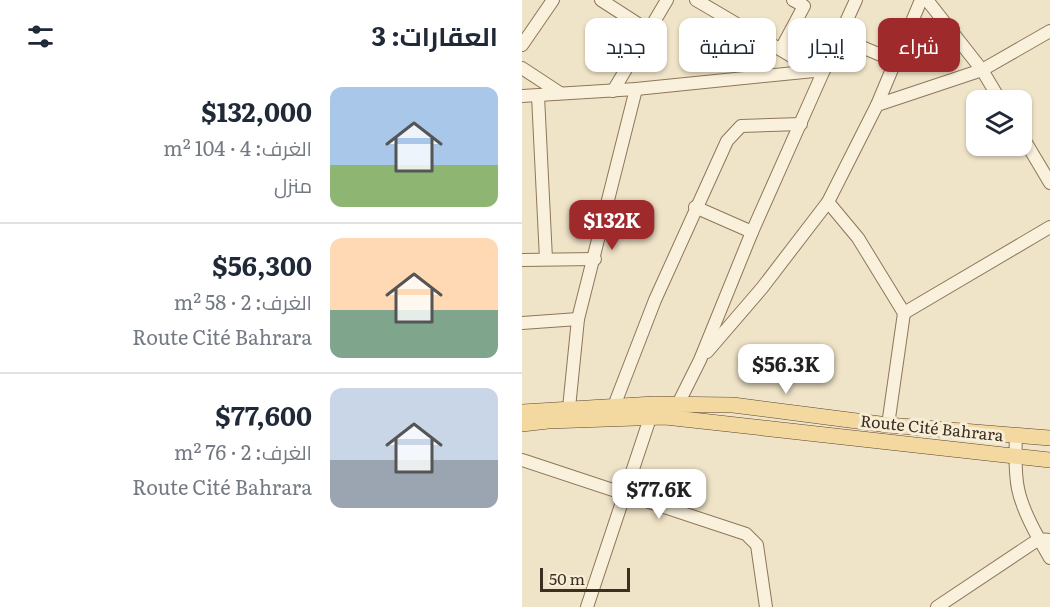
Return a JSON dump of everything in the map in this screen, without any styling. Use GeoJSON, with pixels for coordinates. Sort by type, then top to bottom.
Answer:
{"type":"FeatureCollection","features":[{"type":"Feature","properties":{"kind":"main road"},"geometry":{"type":"LineString","coordinates":[[522,412],[614,406],[675,411],[733,405],[888,425],[1050,438]]}},
{"type":"Feature","properties":{"kind":"main road","name":"Route Cité Bahrara"},"geometry":{"type":"LineString","coordinates":[[522,424],[650,418],[675,411],[1050,460]]}},
{"type":"Feature","properties":{"kind":"street"},"geometry":{"type":"LineString","coordinates":[[522,45],[553,0]]}},
{"type":"Feature","properties":{"kind":"street"},"geometry":{"type":"LineString","coordinates":[[601,0],[629,18]]}},
{"type":"Feature","properties":{"kind":"street"},"geometry":{"type":"LineString","coordinates":[[657,18],[667,0]]}},
{"type":"Feature","properties":{"kind":"street"},"geometry":{"type":"LineString","coordinates":[[696,0],[788,53]]}},
{"type":"Feature","properties":{"kind":"street"},"geometry":{"type":"LineString","coordinates":[[847,18],[856,0]]}},
{"type":"Feature","properties":{"kind":"street"},"geometry":{"type":"LineString","coordinates":[[914,18],[921,0]]}},
{"type":"Feature","properties":{"kind":"street"},"geometry":{"type":"LineString","coordinates":[[927,0],[982,70],[994,90]]}},
{"type":"Feature","properties":{"kind":"street"},"geometry":{"type":"LineString","coordinates":[[781,49],[801,2]]}},
{"type":"Feature","properties":{"kind":"street"},"geometry":{"type":"LineString","coordinates":[[876,105],[982,70],[1050,31]]}},
{"type":"Feature","properties":{"kind":"street"},"geometry":{"type":"LineString","coordinates":[[522,68],[560,93]]}},
{"type":"Feature","properties":{"kind":"street"},"geometry":{"type":"LineString","coordinates":[[614,91],[625,72]]}},
{"type":"Feature","properties":{"kind":"street"},"geometry":{"type":"LineString","coordinates":[[522,96],[614,91],[800,72]]}},
{"type":"Feature","properties":{"kind":"street"},"geometry":{"type":"LineString","coordinates":[[675,411],[700,360],[752,232],[801,124],[818,72]]}},
{"type":"Feature","properties":{"kind":"street"},"geometry":{"type":"LineString","coordinates":[[700,360],[762,288],[828,202],[891,72]]}},
{"type":"Feature","properties":{"kind":"street"},"geometry":{"type":"LineString","coordinates":[[569,408],[578,319],[595,259],[636,89]]}},
{"type":"Feature","properties":{"kind":"street"},"geometry":{"type":"LineString","coordinates":[[538,96],[546,259]]}},
{"type":"Feature","properties":{"kind":"street"},"geometry":{"type":"LineString","coordinates":[[614,406],[695,207],[722,149],[736,129],[741,126],[801,124]]}},
{"type":"Feature","properties":{"kind":"street"},"geometry":{"type":"LineString","coordinates":[[1032,153],[1050,183]]}},
{"type":"Feature","properties":{"kind":"street"},"geometry":{"type":"LineString","coordinates":[[828,202],[858,238],[904,312],[888,425]]}},
{"type":"Feature","properties":{"kind":"street"},"geometry":{"type":"LineString","coordinates":[[695,207],[752,232]]}},
{"type":"Feature","properties":{"kind":"street"},"geometry":{"type":"LineString","coordinates":[[904,312],[1050,227]]}},
{"type":"Feature","properties":{"kind":"street"},"geometry":{"type":"LineString","coordinates":[[522,260],[595,259]]}},
{"type":"Feature","properties":{"kind":"street"},"geometry":{"type":"LineString","coordinates":[[522,323],[578,319]]}},
{"type":"Feature","properties":{"kind":"street"},"geometry":{"type":"LineString","coordinates":[[587,607],[650,418]]}},
{"type":"Feature","properties":{"kind":"street"},"geometry":{"type":"LineString","coordinates":[[1016,435],[1016,489],[1024,512],[1044,539],[1050,558]]}},
{"type":"Feature","properties":{"kind":"street"},"geometry":{"type":"LineString","coordinates":[[522,460],[753,538],[757,545],[766,607]]}},
{"type":"Feature","properties":{"kind":"street"},"geometry":{"type":"LineString","coordinates":[[937,607],[1044,539]]}}]}
